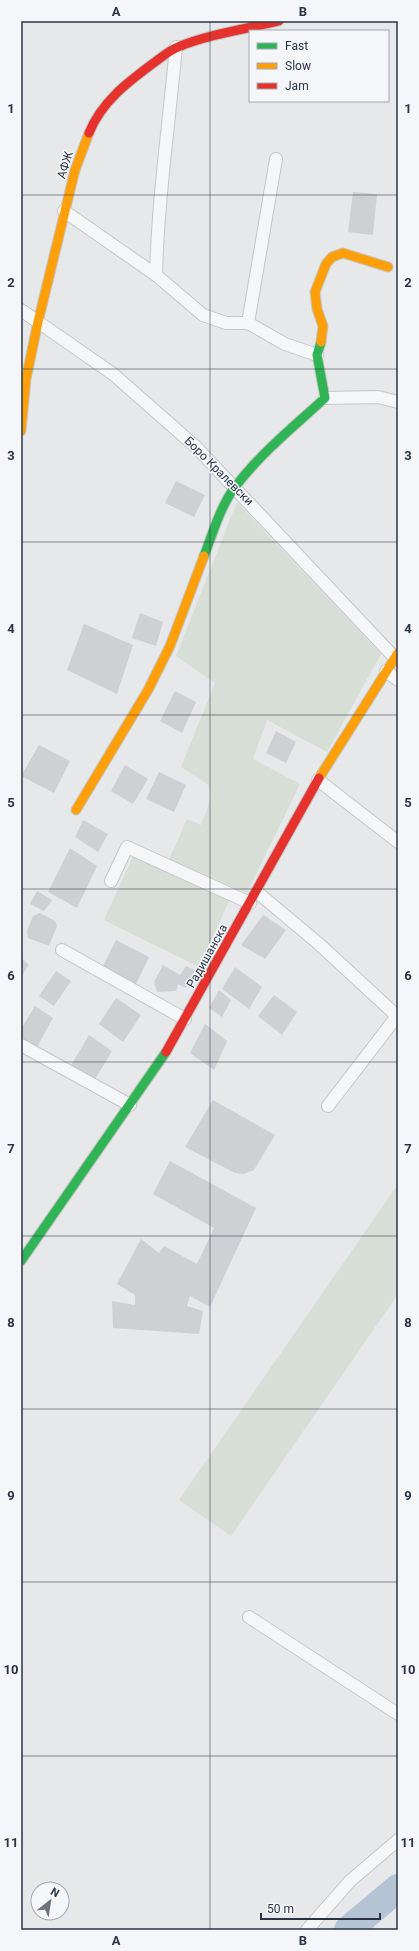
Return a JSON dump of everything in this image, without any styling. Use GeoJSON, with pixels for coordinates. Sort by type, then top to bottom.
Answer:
{"type":"FeatureCollection","features":[{"type":"Feature","properties":{"kind":"street","name":"АФЖ"},"geometry":{"type":"LineString","coordinates":[[21,431],[26,379],[64,211],[84,144],[97,116],[108,101],[127,83],[176,47],[205,38],[279,21]]}},
{"type":"Feature","properties":{"kind":"street"},"geometry":{"type":"LineString","coordinates":[[156,275],[157,221],[167,143],[176,47]]}},
{"type":"Feature","properties":{"kind":"street"},"geometry":{"type":"LineString","coordinates":[[248,323],[276,159]]}},
{"type":"Feature","properties":{"kind":"street"},"geometry":{"type":"LineString","coordinates":[[64,211],[156,275],[203,314],[226,323],[248,323],[285,344],[317,355]]}},
{"type":"Feature","properties":{"kind":"street"},"geometry":{"type":"LineString","coordinates":[[325,398],[317,355],[322,339],[323,326],[317,309],[315,292],[326,264],[332,257],[343,253],[388,267]]}},
{"type":"Feature","properties":{"kind":"street","name":"Боро Кралевски"},"geometry":{"type":"LineString","coordinates":[[21,310],[113,374],[196,446],[396,655]]}},
{"type":"Feature","properties":{"kind":"street"},"geometry":{"type":"LineString","coordinates":[[76,810],[148,690],[170,646],[220,513],[235,487],[274,443],[325,398],[378,397],[398,402]]}},
{"type":"Feature","properties":{"kind":"street","name":"Радишанска"},"geometry":{"type":"LineString","coordinates":[[21,1261],[165,1054],[257,892],[318,780],[396,655]]}},
{"type":"Feature","properties":{"kind":"street"},"geometry":{"type":"LineString","coordinates":[[386,671],[398,680]]}},
{"type":"Feature","properties":{"kind":"street"},"geometry":{"type":"LineString","coordinates":[[318,780],[398,842]]}},
{"type":"Feature","properties":{"kind":"street"},"geometry":{"type":"LineString","coordinates":[[111,881],[127,847],[250,904]]}},
{"type":"Feature","properties":{"kind":"street"},"geometry":{"type":"LineString","coordinates":[[257,892],[319,944],[397,1016],[328,1106]]}},
{"type":"Feature","properties":{"kind":"street"},"geometry":{"type":"LineString","coordinates":[[62,950],[185,1019]]}},
{"type":"Feature","properties":{"kind":"street"},"geometry":{"type":"LineString","coordinates":[[21,1045],[130,1105]]}},
{"type":"Feature","properties":{"kind":"street"},"geometry":{"type":"LineString","coordinates":[[249,1618],[398,1714]]}},
{"type":"Feature","properties":{"kind":"street"},"geometry":{"type":"LineString","coordinates":[[307,1930],[350,1881],[398,1840]]}},
{"type":"Feature","properties":{"kind":"shaded area"},"geometry":{"type":"Polygon","coordinates":[[[237,502],[381,654],[327,752],[267,720],[253,759],[300,784],[247,893],[169,860],[187,819],[201,825],[211,798],[209,785],[181,767],[215,683],[176,656],[237,502]]]}},
{"type":"Feature","properties":{"kind":"shaded area"},"geometry":{"type":"Polygon","coordinates":[[[133,856],[230,899],[199,967],[104,920],[133,856]]]}},
{"type":"Feature","properties":{"kind":"shaded area"},"geometry":{"type":"Polygon","coordinates":[[[396,1187],[398,1189],[398,1294],[231,1536],[179,1500],[396,1187]]]}},
{"type":"Feature","properties":{"kind":"building"},"geometry":{"type":"Polygon","coordinates":[[[353,192],[377,194],[373,235],[348,232],[353,192]]]}},
{"type":"Feature","properties":{"kind":"building"},"geometry":{"type":"Polygon","coordinates":[[[176,481],[205,495],[194,517],[165,503],[176,481]]]}},
{"type":"Feature","properties":{"kind":"building"},"geometry":{"type":"Polygon","coordinates":[[[140,613],[163,622],[156,646],[132,638],[140,613]]]}},
{"type":"Feature","properties":{"kind":"building"},"geometry":{"type":"Polygon","coordinates":[[[84,624],[133,645],[117,694],[67,670],[84,624]]]}},
{"type":"Feature","properties":{"kind":"building"},"geometry":{"type":"Polygon","coordinates":[[[175,691],[196,702],[182,733],[160,721],[175,691]]]}},
{"type":"Feature","properties":{"kind":"building"},"geometry":{"type":"Polygon","coordinates":[[[276,731],[296,742],[286,763],[266,753],[276,731]]]}},
{"type":"Feature","properties":{"kind":"building"},"geometry":{"type":"Polygon","coordinates":[[[39,745],[70,761],[54,793],[21,776],[39,745]]]}},
{"type":"Feature","properties":{"kind":"building"},"geometry":{"type":"Polygon","coordinates":[[[125,765],[148,779],[133,804],[111,791],[125,765]]]}},
{"type":"Feature","properties":{"kind":"building"},"geometry":{"type":"Polygon","coordinates":[[[159,772],[186,785],[174,812],[146,799],[159,772]]]}},
{"type":"Feature","properties":{"kind":"building"},"geometry":{"type":"Polygon","coordinates":[[[83,820],[108,834],[98,852],[75,837],[83,820]]]}},
{"type":"Feature","properties":{"kind":"building"},"geometry":{"type":"Polygon","coordinates":[[[70,848],[97,866],[77,908],[48,892],[70,848]]]}},
{"type":"Feature","properties":{"kind":"building"},"geometry":{"type":"Polygon","coordinates":[[[37,891],[52,900],[44,911],[30,904],[37,891]]]}},
{"type":"Feature","properties":{"kind":"building"},"geometry":{"type":"Polygon","coordinates":[[[40,913],[55,921],[57,926],[49,946],[28,938],[27,931],[33,916],[40,913]]]}},
{"type":"Feature","properties":{"kind":"building"},"geometry":{"type":"Polygon","coordinates":[[[263,915],[286,930],[265,959],[241,945],[263,915]]]}},
{"type":"Feature","properties":{"kind":"building"},"geometry":{"type":"Polygon","coordinates":[[[116,940],[149,957],[135,986],[103,966],[116,940]]]}},
{"type":"Feature","properties":{"kind":"building"},"geometry":{"type":"Polygon","coordinates":[[[21,958],[29,965],[21,976],[21,958]]]}},
{"type":"Feature","properties":{"kind":"building"},"geometry":{"type":"Polygon","coordinates":[[[163,965],[180,975],[186,966],[195,970],[186,988],[178,984],[176,991],[157,992],[154,982],[163,965]]]}},
{"type":"Feature","properties":{"kind":"building"},"geometry":{"type":"Polygon","coordinates":[[[235,967],[262,987],[249,1009],[222,989],[235,967]]]}},
{"type":"Feature","properties":{"kind":"building"},"geometry":{"type":"Polygon","coordinates":[[[56,971],[71,981],[54,1006],[39,996],[56,971]]]}},
{"type":"Feature","properties":{"kind":"building"},"geometry":{"type":"Polygon","coordinates":[[[219,990],[231,1000],[222,1017],[209,1008],[219,990]]]}},
{"type":"Feature","properties":{"kind":"building"},"geometry":{"type":"Polygon","coordinates":[[[274,995],[297,1012],[282,1035],[258,1016],[274,995]]]}},
{"type":"Feature","properties":{"kind":"building"},"geometry":{"type":"Polygon","coordinates":[[[116,998],[141,1015],[123,1042],[99,1024],[116,998]]]}},
{"type":"Feature","properties":{"kind":"building"},"geometry":{"type":"Polygon","coordinates":[[[35,1006],[53,1018],[37,1047],[21,1037],[21,1029],[35,1006]]]}},
{"type":"Feature","properties":{"kind":"building"},"geometry":{"type":"Polygon","coordinates":[[[205,1024],[227,1041],[214,1070],[190,1053],[205,1024]]]}},
{"type":"Feature","properties":{"kind":"building"},"geometry":{"type":"Polygon","coordinates":[[[89,1035],[112,1051],[94,1081],[70,1067],[89,1035]]]}},
{"type":"Feature","properties":{"kind":"building"},"geometry":{"type":"Polygon","coordinates":[[[213,1100],[275,1135],[254,1170],[243,1174],[235,1173],[185,1147],[213,1100]]]}},
{"type":"Feature","properties":{"kind":"building"},"geometry":{"type":"Polygon","coordinates":[[[170,1161],[256,1208],[210,1307],[190,1296],[187,1306],[203,1311],[199,1334],[113,1328],[112,1301],[135,1305],[135,1295],[117,1284],[141,1239],[159,1253],[164,1246],[197,1264],[214,1228],[153,1194],[170,1161]]]}},
{"type":"Feature","properties":{"kind":"waterway"},"geometry":{"type":"LineString","coordinates":[[348,1930],[398,1888]]}},
{"type":"Feature","properties":{"kind":"traffic: fast"},"geometry":{"type":"LineString","coordinates":[[204,556],[225,503],[235,487],[267,451],[325,398],[317,355],[321,342]]}},
{"type":"Feature","properties":{"kind":"traffic: fast"},"geometry":{"type":"LineString","coordinates":[[21,1261],[166,1052]]}},
{"type":"Feature","properties":{"kind":"traffic: slow"},"geometry":{"type":"LineString","coordinates":[[21,431],[26,379],[38,322],[75,170],[89,133]]}},
{"type":"Feature","properties":{"kind":"traffic: slow"},"geometry":{"type":"LineString","coordinates":[[321,342],[323,326],[317,309],[315,292],[326,264],[332,257],[343,253],[388,267]]}},
{"type":"Feature","properties":{"kind":"traffic: slow"},"geometry":{"type":"LineString","coordinates":[[76,810],[148,690],[170,646],[204,556]]}},
{"type":"Feature","properties":{"kind":"traffic: slow"},"geometry":{"type":"LineString","coordinates":[[319,778],[398,653]]}},
{"type":"Feature","properties":{"kind":"traffic: jam"},"geometry":{"type":"LineString","coordinates":[[89,133],[94,122],[108,102],[135,77],[172,50],[190,42],[279,21]]}},
{"type":"Feature","properties":{"kind":"traffic: jam"},"geometry":{"type":"LineString","coordinates":[[166,1052],[319,778]]}}]}
